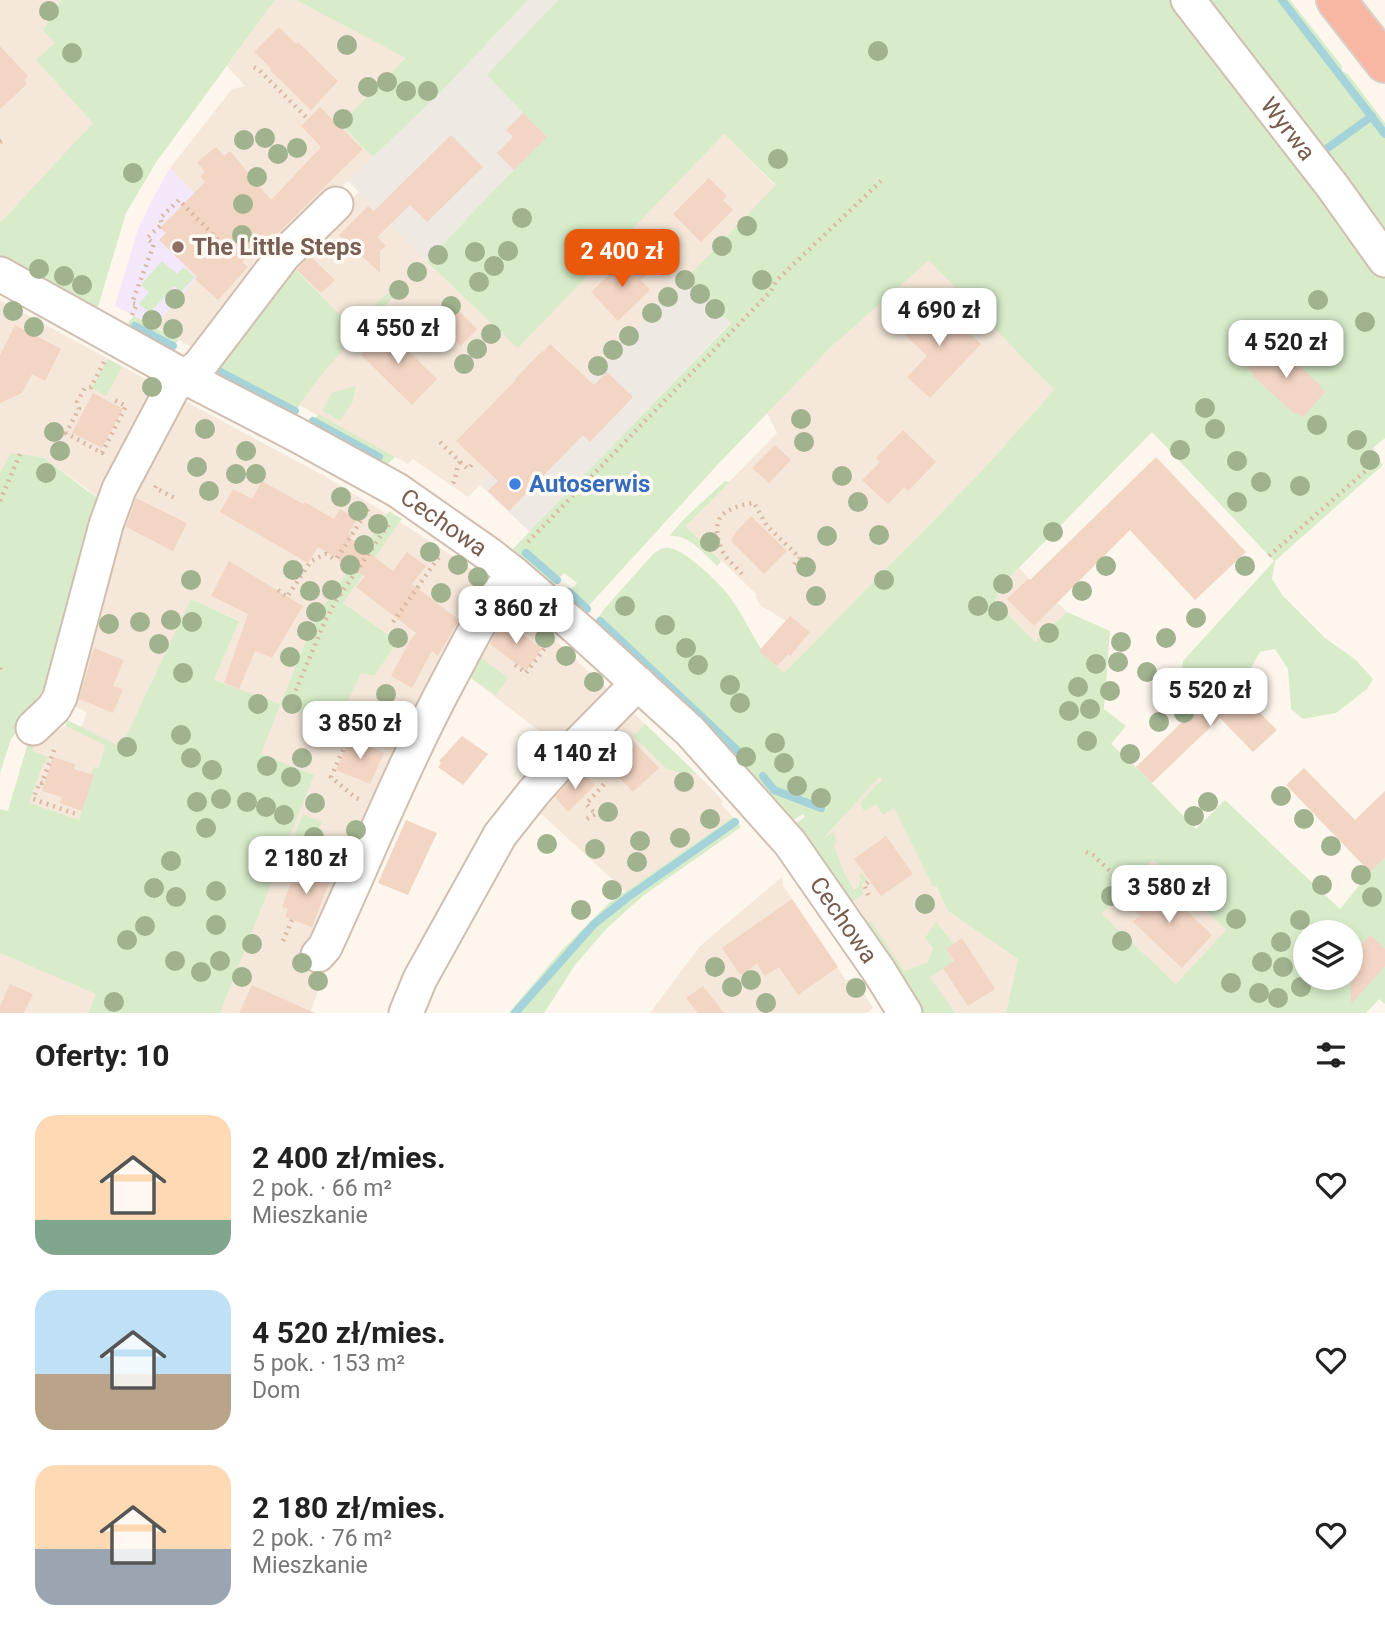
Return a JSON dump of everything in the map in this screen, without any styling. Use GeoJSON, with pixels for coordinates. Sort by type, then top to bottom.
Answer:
{"type":"FeatureCollection","features":[{"type":"Feature","properties":{"kind":"highway"},"geometry":{"type":"LineString","coordinates":[[1336,0],[1385,63]]}},
{"type":"Feature","properties":{"kind":"street","name":"Wyrwa"},"geometry":{"type":"LineString","coordinates":[[1188,0],[1333,187],[1385,260]]}},
{"type":"Feature","properties":{"kind":"street"},"geometry":{"type":"LineString","coordinates":[[45,735],[60,697],[106,525],[119,489],[173,387],[200,365],[283,256],[337,204]]}},
{"type":"Feature","properties":{"kind":"street","name":"Cechowa"},"geometry":{"type":"LineString","coordinates":[[0,274],[397,490],[514,574],[690,730],[790,843],[874,963],[905,1013]]}},
{"type":"Feature","properties":{"kind":"street"},"geometry":{"type":"LineString","coordinates":[[318,955],[326,947],[404,768],[439,698],[471,638],[503,586],[514,574]]}},
{"type":"Feature","properties":{"kind":"street"},"geometry":{"type":"LineString","coordinates":[[406,1013],[420,979],[500,835],[569,753],[638,683]]}},
{"type":"Feature","properties":{"kind":"path"},"geometry":{"type":"LineString","coordinates":[[254,67],[307,118]]}},
{"type":"Feature","properties":{"kind":"path"},"geometry":{"type":"LineString","coordinates":[[527,542],[771,291],[776,281],[881,181]]}},
{"type":"Feature","properties":{"kind":"path"},"geometry":{"type":"LineString","coordinates":[[132,314],[137,304],[132,303],[154,244],[148,238],[162,223],[160,218],[179,200],[222,243]]}},
{"type":"Feature","properties":{"kind":"path"},"geometry":{"type":"LineString","coordinates":[[106,358],[91,387],[85,388],[77,402],[79,409],[66,433],[102,453],[126,406],[114,400]]}},
{"type":"Feature","properties":{"kind":"path"},"geometry":{"type":"LineString","coordinates":[[440,442],[468,469],[473,463]]}},
{"type":"Feature","properties":{"kind":"path"},"geometry":{"type":"LineString","coordinates":[[0,501],[20,454]]}},
{"type":"Feature","properties":{"kind":"path"},"geometry":{"type":"LineString","coordinates":[[1269,556],[1378,460]]}},
{"type":"Feature","properties":{"kind":"path"},"geometry":{"type":"LineString","coordinates":[[452,485],[460,462]]}},
{"type":"Feature","properties":{"kind":"path"},"geometry":{"type":"LineString","coordinates":[[161,476],[155,488],[177,499]]}},
{"type":"Feature","properties":{"kind":"path"},"geometry":{"type":"LineString","coordinates":[[742,574],[722,549],[718,540],[718,522],[723,514],[754,503],[767,526],[800,558],[791,568]]}},
{"type":"Feature","properties":{"kind":"path"},"geometry":{"type":"LineString","coordinates":[[278,590],[287,597],[311,561],[326,554],[337,558],[372,504]]}},
{"type":"Feature","properties":{"kind":"path"},"geometry":{"type":"LineString","coordinates":[[293,697],[336,601],[396,515]]}},
{"type":"Feature","properties":{"kind":"path"},"geometry":{"type":"LineString","coordinates":[[393,622],[444,550]]}},
{"type":"Feature","properties":{"kind":"path"},"geometry":{"type":"LineString","coordinates":[[515,665],[526,673],[553,637]]}},
{"type":"Feature","properties":{"kind":"path"},"geometry":{"type":"LineString","coordinates":[[45,735],[42,783],[40,782],[33,799],[76,814]]}},
{"type":"Feature","properties":{"kind":"path"},"geometry":{"type":"LineString","coordinates":[[343,750],[331,777],[356,798],[363,800]]}},
{"type":"Feature","properties":{"kind":"path"},"geometry":{"type":"LineString","coordinates":[[587,819],[596,814],[586,804],[606,782]]}},
{"type":"Feature","properties":{"kind":"path"},"geometry":{"type":"LineString","coordinates":[[1086,852],[1093,855],[1138,897]]}},
{"type":"Feature","properties":{"kind":"path"},"geometry":{"type":"LineString","coordinates":[[868,882],[864,885],[870,899]]}},
{"type":"Feature","properties":{"kind":"path"},"geometry":{"type":"LineString","coordinates":[[284,941],[292,920]]}},
{"type":"Feature","properties":{"kind":"shaded area"},"geometry":{"type":"Polygon","coordinates":[[[0,0],[61,0],[43,30],[55,43],[36,60],[94,123],[0,223],[0,0]]]}},
{"type":"Feature","properties":{"kind":"shaded area"},"geometry":{"type":"Polygon","coordinates":[[[275,0],[296,0],[407,58],[340,124],[373,157],[269,259],[193,348],[155,326],[233,235],[170,168],[232,89],[245,86],[227,66],[275,0]]]}},
{"type":"Feature","properties":{"kind":"shaded area"},"geometry":{"type":"Polygon","coordinates":[[[528,0],[681,0],[427,262],[348,181],[440,93],[528,0]]]}},
{"type":"Feature","properties":{"kind":"shaded area"},"geometry":{"type":"Polygon","coordinates":[[[724,134],[776,186],[468,497],[413,459],[408,464],[299,405],[302,400],[287,261],[359,192],[427,262],[518,347],[724,134]]]}},
{"type":"Feature","properties":{"kind":"shaded area","name":"The Little Steps"},"geometry":{"type":"Polygon","coordinates":[[[170,168],[233,235],[155,326],[115,306],[138,229],[170,168]]]}},
{"type":"Feature","properties":{"kind":"shaded area"},"geometry":{"type":"Polygon","coordinates":[[[929,259],[1054,390],[980,473],[784,673],[759,651],[786,621],[760,605],[756,594],[686,526],[777,433],[767,413],[830,348],[929,259]]]}},
{"type":"Feature","properties":{"kind":"shaded area"},"geometry":{"type":"Polygon","coordinates":[[[685,280],[731,322],[530,532],[480,485],[685,280]]]}},
{"type":"Feature","properties":{"kind":"shaded area"},"geometry":{"type":"Polygon","coordinates":[[[0,300],[164,389],[103,501],[43,457],[11,453],[0,472],[0,300]]]}},
{"type":"Feature","properties":{"kind":"shaded area"},"geometry":{"type":"Polygon","coordinates":[[[179,398],[321,474],[387,514],[315,619],[280,704],[361,673],[374,676],[398,642],[342,603],[400,522],[496,587],[360,826],[365,834],[303,962],[303,966],[324,975],[310,1013],[220,1013],[313,776],[260,754],[280,705],[214,680],[238,620],[191,599],[142,857],[8,811],[28,743],[66,726],[67,720],[81,727],[87,713],[71,704],[113,529],[179,398]]]}},
{"type":"Feature","properties":{"kind":"shaded area"},"geometry":{"type":"Polygon","coordinates":[[[1019,568],[1054,604],[1057,602],[1067,612],[1035,642],[995,600],[1003,584],[1019,568]]]}},
{"type":"Feature","properties":{"kind":"shaded area"},"geometry":{"type":"Polygon","coordinates":[[[510,599],[613,694],[561,748],[467,675],[510,599]]]}},
{"type":"Feature","properties":{"kind":"shaded area"},"geometry":{"type":"Polygon","coordinates":[[[627,707],[705,782],[723,801],[721,804],[733,817],[626,892],[535,808],[627,707]]]}},
{"type":"Feature","properties":{"kind":"shaded area"},"geometry":{"type":"Polygon","coordinates":[[[880,775],[948,911],[1018,959],[1006,1013],[928,1013],[870,921],[868,922],[852,899],[823,840],[880,775]]]}},
{"type":"Feature","properties":{"kind":"shaded area"},"geometry":{"type":"Polygon","coordinates":[[[1153,860],[1226,930],[1176,984],[1102,914],[1153,860]]]}},
{"type":"Feature","properties":{"kind":"shaded area"},"geometry":{"type":"Polygon","coordinates":[[[782,877],[783,885],[846,980],[855,979],[873,1008],[866,1013],[650,1013],[700,946],[782,877]]]}},
{"type":"Feature","properties":{"kind":"shaded area"},"geometry":{"type":"Polygon","coordinates":[[[0,953],[97,994],[88,1013],[0,1013],[0,953]]]}},
{"type":"Feature","properties":{"kind":"green space"},"geometry":{"type":"Polygon","coordinates":[[[61,0],[275,0],[157,161],[126,213],[95,317],[0,257],[0,223],[93,123],[36,60],[55,43],[43,30],[61,0]]]}},
{"type":"Feature","properties":{"kind":"green space"},"geometry":{"type":"Polygon","coordinates":[[[296,0],[528,0],[440,93],[373,157],[340,124],[406,58],[296,0]]]}},
{"type":"Feature","properties":{"kind":"green space"},"geometry":{"type":"Polygon","coordinates":[[[558,0],[1170,0],[1209,47],[1385,279],[1385,438],[1374,447],[1373,453],[1383,465],[1275,561],[1272,579],[1283,596],[1325,638],[1356,660],[1373,679],[1367,689],[1336,713],[1303,719],[1291,709],[1288,669],[1275,649],[1260,652],[1249,671],[1231,684],[1226,679],[1218,687],[1194,685],[1182,670],[1183,661],[1274,561],[1152,432],[1003,584],[995,600],[1035,642],[1067,612],[1110,631],[1104,709],[1126,726],[1111,744],[1196,829],[1225,800],[1340,909],[1385,858],[1385,1004],[1379,999],[1366,1013],[1006,1013],[1018,959],[948,911],[936,886],[933,887],[894,808],[883,815],[876,804],[864,811],[860,803],[882,780],[880,776],[825,837],[834,832],[834,845],[844,873],[854,890],[862,880],[859,874],[862,873],[867,880],[862,884],[863,894],[853,901],[848,900],[789,828],[805,817],[803,814],[787,824],[594,624],[654,553],[669,548],[691,559],[721,587],[740,612],[760,651],[784,673],[980,473],[1054,390],[929,260],[830,348],[721,461],[583,612],[562,599],[577,583],[564,573],[550,588],[508,554],[731,323],[685,280],[776,185],[724,134],[518,348],[427,262],[546,137],[487,75],[558,0]],[[1153,860],[1102,914],[1176,984],[1226,930],[1153,860]]]}},
{"type":"Feature","properties":{"kind":"green space"},"geometry":{"type":"Polygon","coordinates":[[[1198,0],[1290,0],[1342,66],[1342,71],[1348,74],[1385,123],[1385,241],[1198,0]]]}},
{"type":"Feature","properties":{"kind":"green space"},"geometry":{"type":"Polygon","coordinates":[[[162,261],[177,274],[184,267],[195,277],[181,292],[174,286],[150,313],[139,304],[149,292],[141,285],[162,261]]]}},
{"type":"Feature","properties":{"kind":"green space"},"geometry":{"type":"Polygon","coordinates":[[[287,261],[357,330],[364,322],[361,319],[387,293],[393,297],[325,371],[291,419],[219,380],[216,373],[219,364],[287,261]]]}},
{"type":"Feature","properties":{"kind":"green space"},"geometry":{"type":"Polygon","coordinates":[[[134,316],[179,340],[167,352],[127,331],[129,321],[134,316]]]}},
{"type":"Feature","properties":{"kind":"green space"},"geometry":{"type":"Polygon","coordinates":[[[108,359],[122,367],[106,396],[92,388],[108,359]]]}},
{"type":"Feature","properties":{"kind":"green space"},"geometry":{"type":"Polygon","coordinates":[[[356,386],[353,401],[340,421],[323,411],[331,393],[356,386]]]}},
{"type":"Feature","properties":{"kind":"green space"},"geometry":{"type":"Polygon","coordinates":[[[318,414],[395,457],[385,467],[309,428],[318,414]]]}},
{"type":"Feature","properties":{"kind":"green space"},"geometry":{"type":"Polygon","coordinates":[[[11,453],[43,457],[103,501],[52,698],[26,721],[11,739],[0,773],[0,472],[11,453]]]}},
{"type":"Feature","properties":{"kind":"green space"},"geometry":{"type":"Polygon","coordinates":[[[725,481],[730,482],[686,526],[721,561],[717,566],[689,541],[669,536],[725,481]]]}},
{"type":"Feature","properties":{"kind":"green space"},"geometry":{"type":"Polygon","coordinates":[[[389,511],[402,519],[343,603],[398,642],[374,676],[361,673],[335,728],[280,705],[261,754],[314,775],[220,1013],[88,1013],[96,994],[0,953],[0,809],[8,811],[28,743],[35,740],[32,751],[48,757],[29,803],[79,820],[93,776],[91,774],[94,767],[99,768],[105,745],[66,726],[67,720],[121,747],[191,599],[239,621],[214,680],[280,704],[315,619],[389,511]]]}},
{"type":"Feature","properties":{"kind":"green space"},"geometry":{"type":"Polygon","coordinates":[[[510,599],[477,655],[508,678],[496,695],[467,675],[414,773],[326,969],[323,967],[415,757],[481,630],[501,602],[510,599]]]}},
{"type":"Feature","properties":{"kind":"green space"},"geometry":{"type":"Polygon","coordinates":[[[645,724],[697,774],[667,769],[633,736],[645,724]]]}},
{"type":"Feature","properties":{"kind":"green space"},"geometry":{"type":"Polygon","coordinates":[[[303,814],[322,822],[308,855],[289,847],[303,814]]]}},
{"type":"Feature","properties":{"kind":"green space"},"geometry":{"type":"Polygon","coordinates":[[[733,817],[741,827],[644,895],[607,928],[575,965],[544,1013],[509,1013],[561,951],[609,903],[733,817]]]}},
{"type":"Feature","properties":{"kind":"green space"},"geometry":{"type":"Polygon","coordinates":[[[864,916],[868,922],[871,921],[904,971],[928,962],[933,948],[925,938],[936,922],[954,944],[946,949],[953,962],[930,977],[955,1013],[914,1013],[859,919],[864,916]]]}},
{"type":"Feature","properties":{"kind":"building"},"geometry":{"type":"Polygon","coordinates":[[[279,27],[338,81],[311,110],[254,52],[279,27]]]}},
{"type":"Feature","properties":{"kind":"building"},"geometry":{"type":"Polygon","coordinates":[[[0,46],[28,76],[24,80],[27,84],[0,109],[0,46]]]}},
{"type":"Feature","properties":{"kind":"building"},"geometry":{"type":"Polygon","coordinates":[[[320,107],[363,149],[275,236],[272,233],[242,262],[248,267],[218,300],[159,240],[166,233],[160,228],[205,182],[200,176],[205,172],[197,162],[216,147],[224,156],[230,151],[271,200],[321,147],[301,126],[320,107]]]}},
{"type":"Feature","properties":{"kind":"building"},"geometry":{"type":"Polygon","coordinates":[[[523,113],[547,137],[514,170],[497,153],[513,137],[506,130],[523,113]]]}},
{"type":"Feature","properties":{"kind":"building"},"geometry":{"type":"Polygon","coordinates":[[[451,135],[483,167],[427,222],[410,205],[377,237],[386,246],[380,251],[380,273],[339,235],[368,206],[374,211],[451,135]]]}},
{"type":"Feature","properties":{"kind":"building"},"geometry":{"type":"Polygon","coordinates":[[[709,178],[727,196],[723,200],[733,210],[701,242],[673,214],[709,178]]]}},
{"type":"Feature","properties":{"kind":"building"},"geometry":{"type":"Polygon","coordinates":[[[310,256],[335,280],[321,293],[297,270],[310,256]]]}},
{"type":"Feature","properties":{"kind":"building"},"geometry":{"type":"Polygon","coordinates":[[[629,256],[647,275],[641,280],[650,290],[618,321],[591,292],[629,256]]]}},
{"type":"Feature","properties":{"kind":"building"},"geometry":{"type":"Polygon","coordinates":[[[935,301],[981,344],[930,398],[907,377],[927,356],[904,334],[935,301]]]}},
{"type":"Feature","properties":{"kind":"building"},"geometry":{"type":"Polygon","coordinates":[[[459,311],[477,329],[461,346],[442,329],[459,311]]]}},
{"type":"Feature","properties":{"kind":"building"},"geometry":{"type":"Polygon","coordinates":[[[15,325],[61,349],[45,381],[32,374],[22,393],[0,403],[0,355],[15,325]]]}},
{"type":"Feature","properties":{"kind":"building"},"geometry":{"type":"Polygon","coordinates":[[[386,329],[437,379],[412,405],[361,355],[363,352],[360,349],[376,334],[379,336],[386,329]]]}},
{"type":"Feature","properties":{"kind":"building"},"geometry":{"type":"Polygon","coordinates":[[[1271,343],[1277,349],[1279,347],[1325,392],[1303,417],[1296,412],[1295,414],[1253,376],[1248,368],[1271,343]]]}},
{"type":"Feature","properties":{"kind":"building"},"geometry":{"type":"Polygon","coordinates":[[[550,344],[594,385],[607,372],[633,397],[590,442],[583,435],[509,511],[488,491],[498,481],[456,441],[550,344]]]}},
{"type":"Feature","properties":{"kind":"building"},"geometry":{"type":"Polygon","coordinates":[[[93,393],[123,409],[102,448],[72,433],[93,393]]]}},
{"type":"Feature","properties":{"kind":"building"},"geometry":{"type":"Polygon","coordinates":[[[903,430],[936,462],[908,491],[904,487],[888,504],[862,480],[880,462],[876,458],[903,430]]]}},
{"type":"Feature","properties":{"kind":"building"},"geometry":{"type":"Polygon","coordinates":[[[775,445],[791,460],[769,483],[752,468],[775,445]]]}},
{"type":"Feature","properties":{"kind":"building"},"geometry":{"type":"Polygon","coordinates":[[[1156,457],[1246,552],[1195,600],[1130,530],[1034,626],[1007,599],[1030,580],[1156,457]]]}},
{"type":"Feature","properties":{"kind":"building"},"geometry":{"type":"Polygon","coordinates":[[[262,481],[334,519],[340,509],[357,519],[349,533],[352,535],[350,538],[393,571],[407,552],[426,566],[412,584],[459,620],[438,656],[432,651],[412,688],[391,676],[416,633],[356,587],[365,576],[318,547],[308,563],[220,512],[233,489],[252,499],[262,481]]]}},
{"type":"Feature","properties":{"kind":"building"},"geometry":{"type":"Polygon","coordinates":[[[136,498],[187,523],[173,551],[126,527],[136,498]]]}},
{"type":"Feature","properties":{"kind":"building"},"geometry":{"type":"Polygon","coordinates":[[[751,516],[787,551],[764,574],[731,541],[751,516]]]}},
{"type":"Feature","properties":{"kind":"building"},"geometry":{"type":"Polygon","coordinates":[[[229,561],[303,606],[272,658],[255,651],[239,689],[224,683],[248,614],[211,596],[229,561]]]}},
{"type":"Feature","properties":{"kind":"building"},"geometry":{"type":"Polygon","coordinates":[[[790,616],[810,632],[790,656],[788,654],[777,666],[759,651],[790,616]]]}},
{"type":"Feature","properties":{"kind":"building"},"geometry":{"type":"Polygon","coordinates":[[[504,620],[542,649],[526,671],[490,644],[504,620]]]}},
{"type":"Feature","properties":{"kind":"building"},"geometry":{"type":"Polygon","coordinates":[[[94,648],[124,660],[113,686],[123,689],[113,713],[79,699],[94,648]]]}},
{"type":"Feature","properties":{"kind":"building"},"geometry":{"type":"Polygon","coordinates":[[[1226,679],[1277,730],[1253,752],[1220,718],[1152,783],[1136,767],[1226,679]]]}},
{"type":"Feature","properties":{"kind":"building"},"geometry":{"type":"Polygon","coordinates":[[[462,736],[488,754],[463,785],[438,767],[441,763],[439,761],[462,736]]]}},
{"type":"Feature","properties":{"kind":"building"},"geometry":{"type":"Polygon","coordinates":[[[548,737],[553,742],[536,761],[530,755],[548,737]]]}},
{"type":"Feature","properties":{"kind":"building"},"geometry":{"type":"Polygon","coordinates":[[[350,738],[384,753],[370,784],[336,770],[350,738]]]}},
{"type":"Feature","properties":{"kind":"building"},"geometry":{"type":"Polygon","coordinates":[[[630,738],[659,768],[633,792],[604,761],[630,738]]]}},
{"type":"Feature","properties":{"kind":"building"},"geometry":{"type":"Polygon","coordinates":[[[53,757],[75,764],[74,769],[94,775],[82,811],[60,803],[62,797],[42,791],[53,757]]]}},
{"type":"Feature","properties":{"kind":"building"},"geometry":{"type":"Polygon","coordinates":[[[1304,768],[1355,820],[1385,791],[1385,858],[1370,872],[1286,785],[1304,768]]]}},
{"type":"Feature","properties":{"kind":"building"},"geometry":{"type":"Polygon","coordinates":[[[580,770],[595,785],[568,812],[555,797],[580,770]]]}},
{"type":"Feature","properties":{"kind":"building"},"geometry":{"type":"Polygon","coordinates":[[[406,820],[437,833],[408,895],[378,883],[406,820]]]}},
{"type":"Feature","properties":{"kind":"building"},"geometry":{"type":"Polygon","coordinates":[[[886,836],[913,874],[881,896],[854,859],[886,836]]]}},
{"type":"Feature","properties":{"kind":"building"},"geometry":{"type":"Polygon","coordinates":[[[298,865],[331,878],[312,927],[285,917],[288,909],[282,907],[298,865]]]}},
{"type":"Feature","properties":{"kind":"building"},"geometry":{"type":"Polygon","coordinates":[[[1150,884],[1160,894],[1164,889],[1212,935],[1182,968],[1133,922],[1140,915],[1129,906],[1150,884]]]}},
{"type":"Feature","properties":{"kind":"building"},"geometry":{"type":"Polygon","coordinates":[[[792,899],[838,967],[798,995],[779,967],[765,976],[757,964],[740,975],[722,948],[792,899]]]}},
{"type":"Feature","properties":{"kind":"building"},"geometry":{"type":"Polygon","coordinates":[[[1370,935],[1385,949],[1385,966],[1351,1004],[1351,990],[1363,990],[1363,943],[1370,935]]]}},
{"type":"Feature","properties":{"kind":"building"},"geometry":{"type":"Polygon","coordinates":[[[962,938],[995,989],[968,1006],[943,968],[954,961],[946,949],[962,938]]]}},
{"type":"Feature","properties":{"kind":"building"},"geometry":{"type":"Polygon","coordinates":[[[10,984],[33,994],[24,1013],[0,1013],[0,1006],[10,984]]]}},
{"type":"Feature","properties":{"kind":"building"},"geometry":{"type":"Polygon","coordinates":[[[252,985],[315,1013],[239,1013],[252,985]]]}},
{"type":"Feature","properties":{"kind":"building"},"geometry":{"type":"Polygon","coordinates":[[[703,986],[724,1013],[698,1013],[686,998],[703,986]]]}},
{"type":"Feature","properties":{"kind":"waterway"},"geometry":{"type":"LineString","coordinates":[[1282,0],[1385,134]]}},
{"type":"Feature","properties":{"kind":"waterway"},"geometry":{"type":"LineString","coordinates":[[1325,150],[1372,116]]}},
{"type":"Feature","properties":{"kind":"waterway"},"geometry":{"type":"LineString","coordinates":[[135,326],[173,346]]}},
{"type":"Feature","properties":{"kind":"waterway"},"geometry":{"type":"LineString","coordinates":[[217,370],[295,411]]}},
{"type":"Feature","properties":{"kind":"waterway"},"geometry":{"type":"LineString","coordinates":[[313,421],[379,457]]}},
{"type":"Feature","properties":{"kind":"waterway"},"geometry":{"type":"LineString","coordinates":[[526,553],[557,580]]}},
{"type":"Feature","properties":{"kind":"waterway"},"geometry":{"type":"LineString","coordinates":[[569,592],[587,609]]}},
{"type":"Feature","properties":{"kind":"waterway"},"geometry":{"type":"LineString","coordinates":[[600,621],[738,751]]}},
{"type":"Feature","properties":{"kind":"waterway"},"geometry":{"type":"LineString","coordinates":[[763,776],[774,790],[821,808]]}},
{"type":"Feature","properties":{"kind":"waterway"},"geometry":{"type":"LineString","coordinates":[[515,1013],[594,924],[735,822]]}},
{"type":"Feature","properties":{"kind":"place","name":"The Little Steps"},"geometry":{"type":"Point","coordinates":[178,247]}},
{"type":"Feature","properties":{"kind":"place","name":"Autoserwis"},"geometry":{"type":"Point","coordinates":[515,484]}}]}
